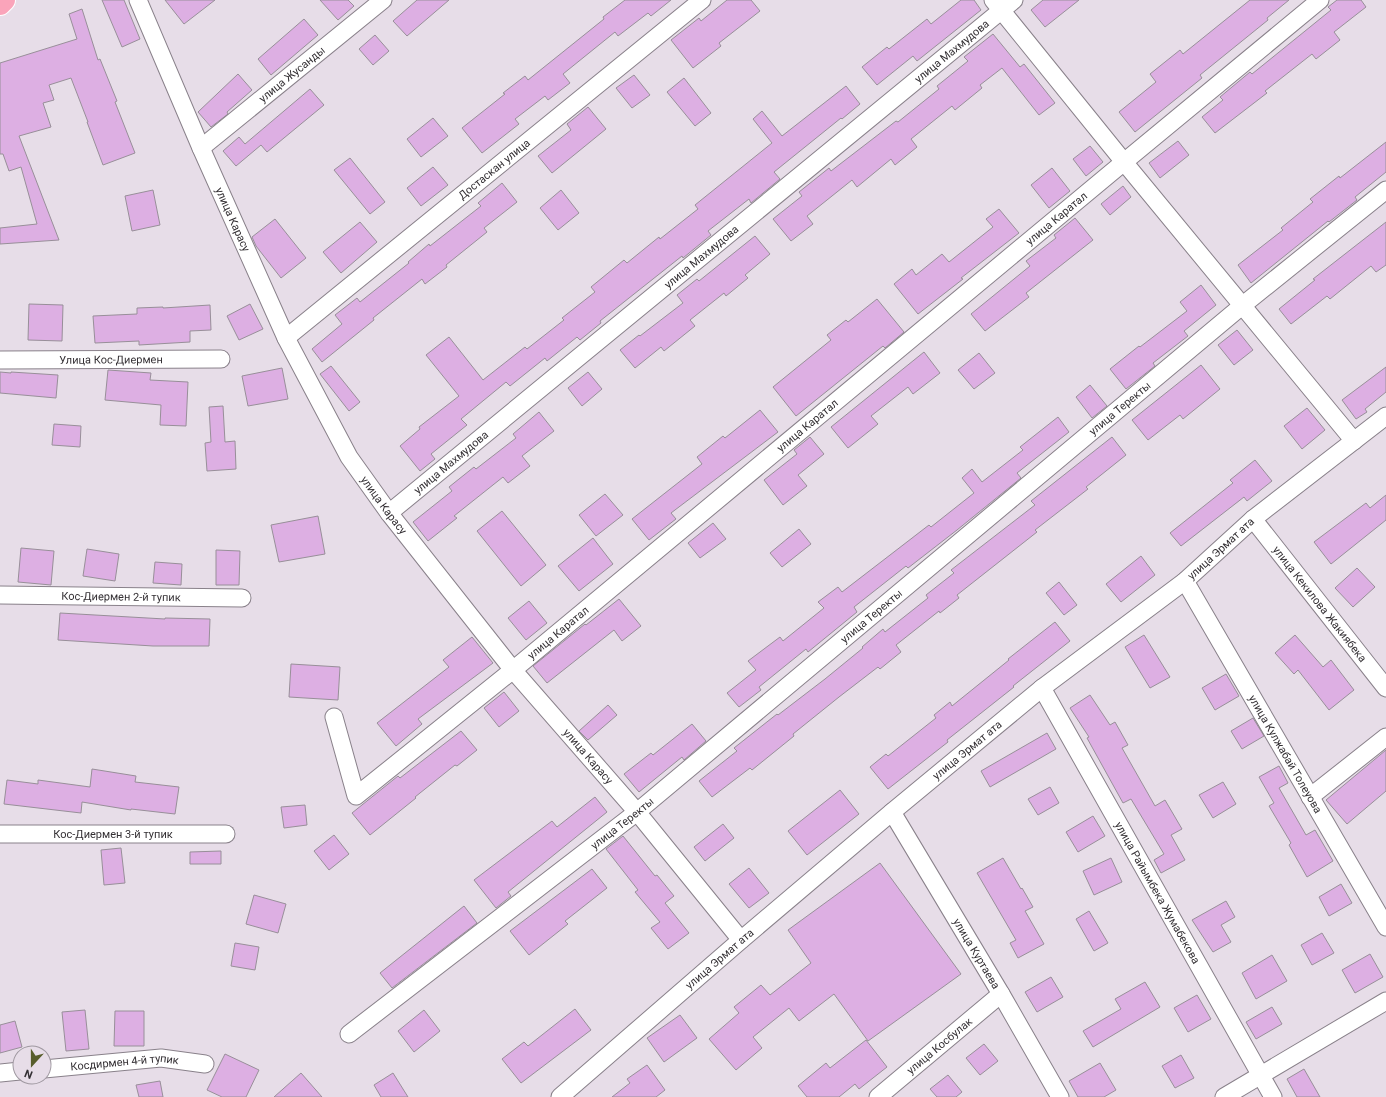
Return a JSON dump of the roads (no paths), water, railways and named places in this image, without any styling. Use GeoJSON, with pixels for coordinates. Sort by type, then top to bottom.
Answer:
{"type":"FeatureCollection","features":[{"type":"Feature","properties":{"kind":"highway"},"geometry":{"type":"LineString","coordinates":[[0,4],[4,0]]}},
{"type":"Feature","properties":{"kind":"street","name":"улица Карасу"},"geometry":{"type":"LineString","coordinates":[[138,0],[201,148],[286,338],[349,457],[388,514],[513,670],[637,812],[741,940]]}},
{"type":"Feature","properties":{"kind":"street","name":"улица Жусанды"},"geometry":{"type":"LineString","coordinates":[[201,148],[383,0]]}},
{"type":"Feature","properties":{"kind":"street","name":"Достаскан улица"},"geometry":{"type":"LineString","coordinates":[[286,338],[702,0]]}},
{"type":"Feature","properties":{"kind":"street","name":"улица Махмудова"},"geometry":{"type":"LineString","coordinates":[[388,514],[997,5],[1014,0]]}},
{"type":"Feature","properties":{"kind":"street","name":"улица Каратал"},"geometry":{"type":"LineString","coordinates":[[334,717],[356,796],[513,670],[1320,0]]}},
{"type":"Feature","properties":{"kind":"street"},"geometry":{"type":"LineString","coordinates":[[997,5],[1124,162],[1354,441]]}},
{"type":"Feature","properties":{"kind":"street","name":"улица Теректы"},"geometry":{"type":"LineString","coordinates":[[349,1034],[637,812],[1243,305],[1386,190]]}},
{"type":"Feature","properties":{"kind":"street","name":"Улица Кос-Диермен"},"geometry":{"type":"LineString","coordinates":[[0,360],[221,359]]}},
{"type":"Feature","properties":{"kind":"street","name":"улица Эрмат ата"},"geometry":{"type":"LineString","coordinates":[[560,1097],[741,940],[892,812],[1042,688],[1185,581],[1253,519],[1386,416]]}},
{"type":"Feature","properties":{"kind":"street","name":"улица Кекилова Жакиябека"},"geometry":{"type":"LineString","coordinates":[[1253,519],[1386,688]]}},
{"type":"Feature","properties":{"kind":"street","name":"улица Кулжабай Толеуова"},"geometry":{"type":"LineString","coordinates":[[1185,581],[1386,927]]}},
{"type":"Feature","properties":{"kind":"street","name":"Кос-Диермен 2-й тупик"},"geometry":{"type":"LineString","coordinates":[[0,594],[242,598]]}},
{"type":"Feature","properties":{"kind":"street","name":"улица Райымбека Жумабекова"},"geometry":{"type":"LineString","coordinates":[[1042,688],[1273,1097]]}},
{"type":"Feature","properties":{"kind":"street"},"geometry":{"type":"LineString","coordinates":[[1310,796],[1386,737]]}},
{"type":"Feature","properties":{"kind":"street","name":"улица Куртаева"},"geometry":{"type":"LineString","coordinates":[[892,812],[1001,994],[1060,1097]]}},
{"type":"Feature","properties":{"kind":"street","name":"Кос-Диермен 3-й тупик"},"geometry":{"type":"LineString","coordinates":[[0,834],[226,834]]}},
{"type":"Feature","properties":{"kind":"street","name":"улица Косбулак"},"geometry":{"type":"LineString","coordinates":[[878,1097],[1001,994]]}},
{"type":"Feature","properties":{"kind":"street"},"geometry":{"type":"LineString","coordinates":[[1224,1097],[1386,1001]]}},
{"type":"Feature","properties":{"kind":"street","name":"Косдирмен 4-й тупик"},"geometry":{"type":"LineString","coordinates":[[52,1068],[161,1058],[205,1064]]}},
{"type":"Feature","properties":{"kind":"street"},"geometry":{"type":"LineString","coordinates":[[0,1073],[12,1072]]}}]}
